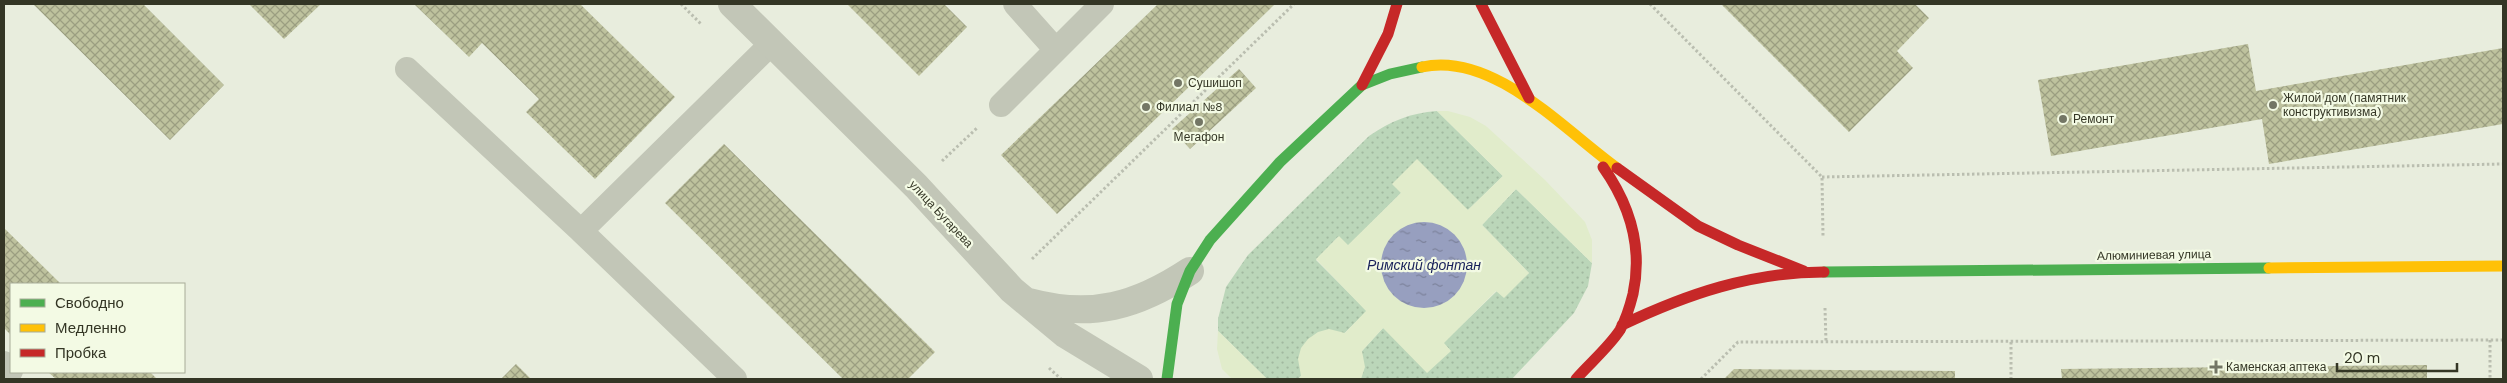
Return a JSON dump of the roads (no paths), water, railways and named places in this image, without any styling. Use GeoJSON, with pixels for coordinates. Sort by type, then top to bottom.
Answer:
{"type":"FeatureCollection","features":[{"type":"Feature","properties":{"kind":"main road"},"geometry":{"type":"LineString","coordinates":[[1167,379],[1177,304],[1190,271],[1210,240],[1280,162],[1362,85],[1388,34],[1398,4]]}},
{"type":"Feature","properties":{"kind":"main road"},"geometry":{"type":"LineString","coordinates":[[1481,4],[1530,98]]}},
{"type":"Feature","properties":{"kind":"main road"},"geometry":{"type":"LineString","coordinates":[[1362,85],[1390,74],[1426,66],[1459,67],[1495,78],[1530,98],[1586,146],[1698,226],[1738,245],[1806,272]]}},
{"type":"Feature","properties":{"kind":"main road"},"geometry":{"type":"LineString","coordinates":[[1576,379],[1622,325],[1638,269],[1636,234],[1629,208],[1616,182],[1586,146]]}},
{"type":"Feature","properties":{"kind":"main road","name":"Алюминиевая улица"},"geometry":{"type":"LineString","coordinates":[[1622,325],[1674,301],[1711,288],[1742,280],[1806,272],[2503,266]]}},
{"type":"Feature","properties":{"kind":"street","name":"улица Бугарева"},"geometry":{"type":"LineString","coordinates":[[732,4],[916,186],[1012,290],[1026,301],[1070,311],[1101,310],[1145,297],[1163,289],[1190,271]]}},
{"type":"Feature","properties":{"kind":"street"},"geometry":{"type":"LineString","coordinates":[[1026,301],[1065,334],[1139,379]]}},
{"type":"Feature","properties":{"kind":"lane"},"geometry":{"type":"LineString","coordinates":[[1015,4],[1056,50]]}},
{"type":"Feature","properties":{"kind":"lane"},"geometry":{"type":"LineString","coordinates":[[1001,105],[1102,4]]}},
{"type":"Feature","properties":{"kind":"lane"},"geometry":{"type":"LineString","coordinates":[[581,230],[772,43]]}},
{"type":"Feature","properties":{"kind":"lane"},"geometry":{"type":"LineString","coordinates":[[407,69],[581,230],[735,379]]}},
{"type":"Feature","properties":{"kind":"water","name":"Римский фонтан"},"geometry":{"type":"Polygon","coordinates":[[[1424,222],[1441,225],[1455,234],[1464,248],[1467,265],[1464,282],[1455,296],[1441,305],[1424,308],[1407,305],[1393,296],[1384,282],[1381,265],[1384,248],[1393,234],[1407,225],[1424,222]]]}},
{"type":"Feature","properties":{"kind":"place","name":"Сушишоп"},"geometry":{"type":"Point","coordinates":[1178,83]}},
{"type":"Feature","properties":{"kind":"place","name":"Жилой дом (памятник конструктивизма)"},"geometry":{"type":"Point","coordinates":[2273,105]}},
{"type":"Feature","properties":{"kind":"place","name":"Филиал №8"},"geometry":{"type":"Point","coordinates":[1146,107]}},
{"type":"Feature","properties":{"kind":"place","name":"Ремонт"},"geometry":{"type":"Point","coordinates":[2063,119]}},
{"type":"Feature","properties":{"kind":"place","name":"Мегафон"},"geometry":{"type":"Point","coordinates":[1199,122]}},
{"type":"Feature","properties":{"kind":"place","name":"Каменская аптека"},"geometry":{"type":"Point","coordinates":[2216,367]}}]}
